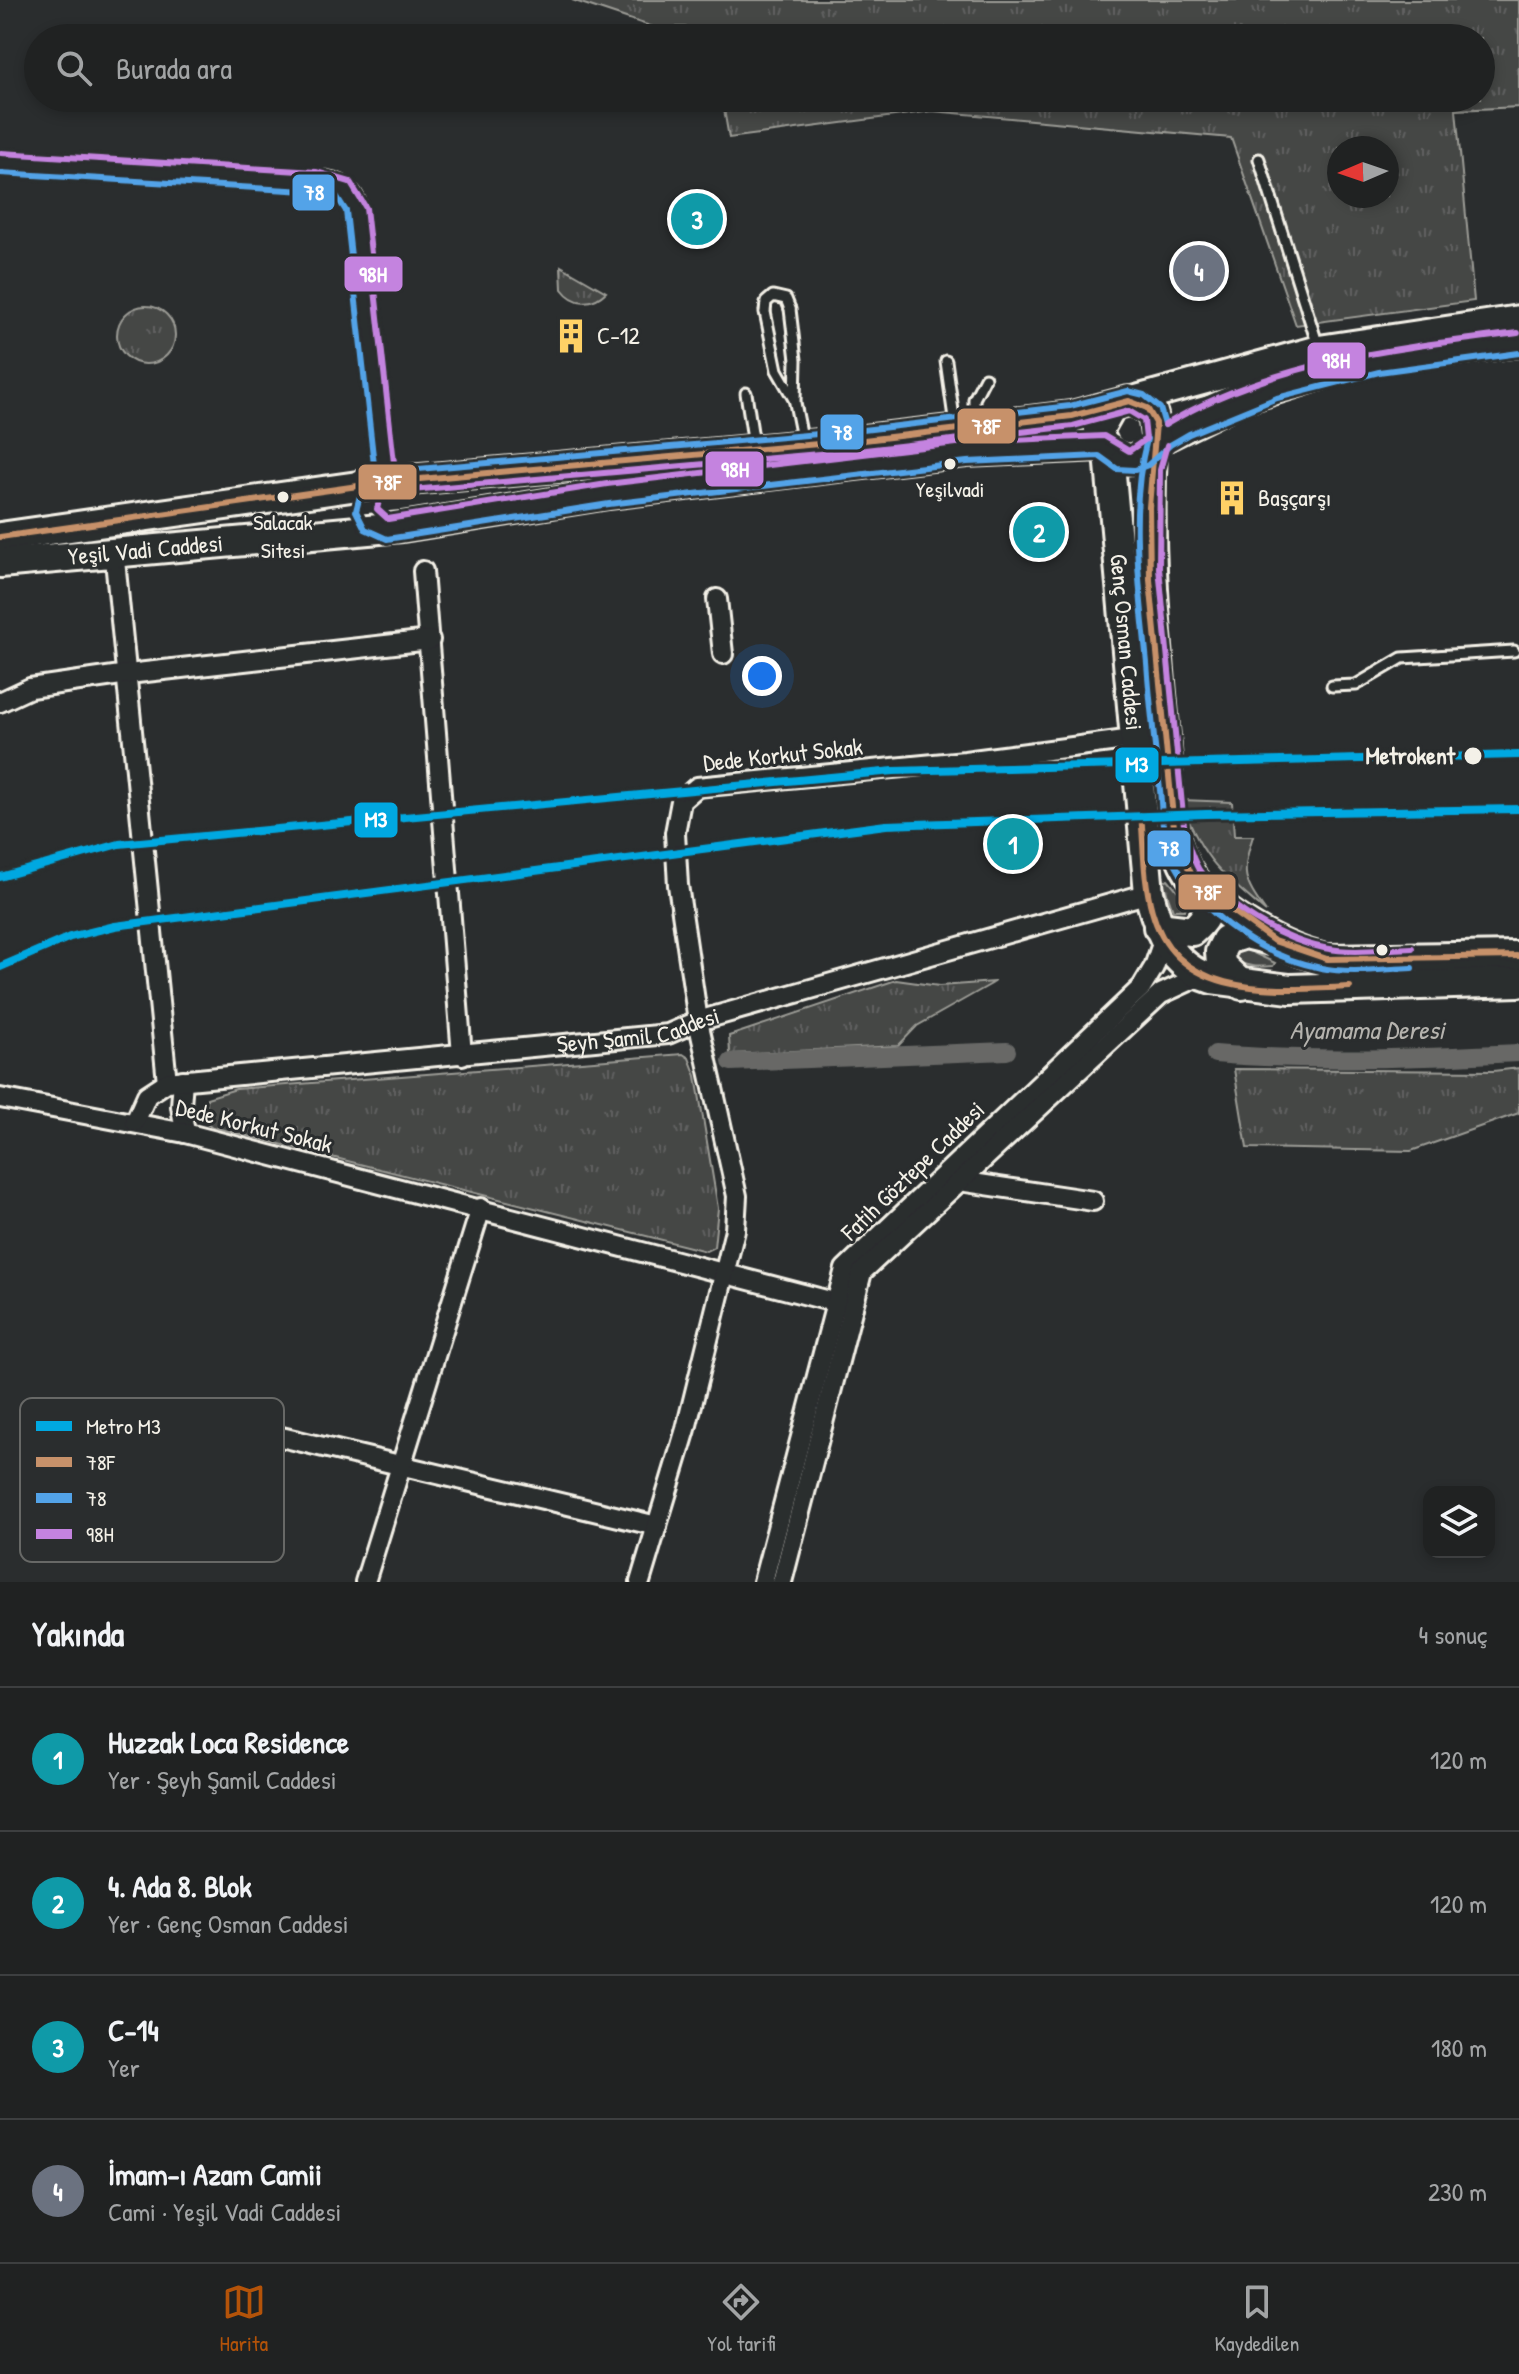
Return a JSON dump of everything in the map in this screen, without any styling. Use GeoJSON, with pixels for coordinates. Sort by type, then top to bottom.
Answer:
{"type":"FeatureCollection","features":[{"type":"Feature","properties":{"kind":"main road","name":"Yeşil Vadi Caddesi"},"geometry":{"type":"LineString","coordinates":[[0,537],[386,482],[755,451],[1072,416],[1319,349],[1519,319]]}},
{"type":"Feature","properties":{"kind":"main road"},"geometry":{"type":"LineString","coordinates":[[1155,446],[1153,415],[1120,404],[1101,420],[1106,449],[1126,460],[1155,446],[1240,401],[1366,362],[1519,343]]}},
{"type":"Feature","properties":{"kind":"main road","name":"Genç Osman Caddesi"},"geometry":{"type":"LineString","coordinates":[[1155,446],[1150,580],[1175,838],[1193,878],[1210,895]]}},
{"type":"Feature","properties":{"kind":"main road","name":"Yeşil Vadi Caddesi"},"geometry":{"type":"LineString","coordinates":[[0,563],[114,550],[394,528],[608,494],[952,453],[1106,449]]}},
{"type":"Feature","properties":{"kind":"main road","name":"Genç Osman Caddesi"},"geometry":{"type":"LineString","coordinates":[[1106,449],[1149,893],[1160,934]]}},
{"type":"Feature","properties":{"kind":"main road"},"geometry":{"type":"LineString","coordinates":[[386,482],[407,487],[414,500],[413,515],[394,528],[372,522],[366,510],[367,496],[386,482]]}},
{"type":"Feature","properties":{"kind":"main road"},"geometry":{"type":"LineString","coordinates":[[1210,895],[1209,910],[1203,923],[1192,931],[1160,934],[1176,958],[1200,976],[1242,985],[1290,989],[1519,982]]}},
{"type":"Feature","properties":{"kind":"main road"},"geometry":{"type":"LineString","coordinates":[[1210,895],[1274,941]]}},
{"type":"Feature","properties":{"kind":"main road"},"geometry":{"type":"LineString","coordinates":[[1242,985],[1221,965],[1220,952],[1226,940],[1245,934],[1327,959],[1519,956]]}},
{"type":"Feature","properties":{"kind":"street"},"geometry":{"type":"LineString","coordinates":[[0,163],[327,182],[347,190],[356,209],[386,482]]}},
{"type":"Feature","properties":{"kind":"street"},"geometry":{"type":"LineString","coordinates":[[114,550],[175,1081],[185,1133]]}},
{"type":"Feature","properties":{"kind":"street"},"geometry":{"type":"LineString","coordinates":[[423,571],[462,1055]]}},
{"type":"Feature","properties":{"kind":"street"},"geometry":{"type":"LineString","coordinates":[[717,599],[723,654]]}},
{"type":"Feature","properties":{"kind":"street"},"geometry":{"type":"LineString","coordinates":[[0,702],[30,688],[430,640]]}},
{"type":"Feature","properties":{"kind":"street","name":"Dede Korkut Sokak"},"geometry":{"type":"LineString","coordinates":[[640,1582],[726,1274],[737,1196],[698,1021],[678,885],[675,833],[681,801],[697,787],[965,761],[1133,739]]}},
{"type":"Feature","properties":{"kind":"street","name":"Şeyh Şamil Caddesi"},"geometry":{"type":"LineString","coordinates":[[175,1081],[668,1034],[698,1021],[1149,893]]}},
{"type":"Feature","properties":{"kind":"street","name":"Fatih Göztepe Caddesi"},"geometry":{"type":"LineString","coordinates":[[954,1176],[1142,987],[1154,967],[1160,934]]}},
{"type":"Feature","properties":{"kind":"street","name":"Fatih Göztepe Caddesi"},"geometry":{"type":"LineString","coordinates":[[782,1582],[844,1305],[845,1269],[1161,994],[1200,976]]}},
{"type":"Feature","properties":{"kind":"street"},"geometry":{"type":"LineString","coordinates":[[135,1122],[147,1095],[175,1081]]}},
{"type":"Feature","properties":{"kind":"street","name":"Dede Korkut Sokak"},"geometry":{"type":"LineString","coordinates":[[0,1098],[185,1133],[726,1274]]}},
{"type":"Feature","properties":{"kind":"street"},"geometry":{"type":"LineString","coordinates":[[954,1176],[1093,1201]]}},
{"type":"Feature","properties":{"kind":"street"},"geometry":{"type":"LineString","coordinates":[[365,1582],[481,1208]]}},
{"type":"Feature","properties":{"kind":"street"},"geometry":{"type":"LineString","coordinates":[[726,1274],[844,1305]]}},
{"type":"Feature","properties":{"kind":"street","name":"Fatih Göztepe Caddesi"},"geometry":{"type":"LineString","coordinates":[[763,1582],[844,1305]]}},
{"type":"Feature","properties":{"kind":"street"},"geometry":{"type":"LineString","coordinates":[[284,1438],[657,1526]]}},
{"type":"Feature","properties":{"kind":"lane"},"geometry":{"type":"LineString","coordinates":[[1259,159],[1319,349]]}},
{"type":"Feature","properties":{"kind":"lane"},"geometry":{"type":"LineString","coordinates":[[773,296],[786,299],[790,309],[796,360],[795,401],[777,370],[765,312],[766,302],[773,296]]}},
{"type":"Feature","properties":{"kind":"lane"},"geometry":{"type":"LineString","coordinates":[[946,361],[965,428]]}},
{"type":"Feature","properties":{"kind":"lane"},"geometry":{"type":"LineString","coordinates":[[786,369],[803,446]]}},
{"type":"Feature","properties":{"kind":"lane"},"geometry":{"type":"LineString","coordinates":[[965,428],[974,399],[985,378]]}},
{"type":"Feature","properties":{"kind":"lane"},"geometry":{"type":"LineString","coordinates":[[746,393],[755,451]]}},
{"type":"Feature","properties":{"kind":"lane"},"geometry":{"type":"LineString","coordinates":[[1332,686],[1356,685],[1402,658],[1514,651]]}},
{"type":"Feature","properties":{"kind":"green space"},"geometry":{"type":"Polygon","coordinates":[[[572,0],[1519,0],[1519,107],[1495,108],[1495,24],[644,24],[572,0]]]}},
{"type":"Feature","properties":{"kind":"green space"},"geometry":{"type":"Polygon","coordinates":[[[724,112],[924,112],[729,138],[724,112]]]}},
{"type":"Feature","properties":{"kind":"green space"},"geometry":{"type":"Polygon","coordinates":[[[943,112],[1456,112],[1474,301],[1296,325],[1231,138],[943,112]]]}},
{"type":"Feature","properties":{"kind":"green space"},"geometry":{"type":"Polygon","coordinates":[[[561,266],[606,292],[595,300],[583,302],[572,298],[562,289],[561,266]]]}},
{"type":"Feature","properties":{"kind":"green space"},"geometry":{"type":"Polygon","coordinates":[[[146,306],[167,314],[175,335],[167,356],[146,364],[125,356],[117,335],[125,314],[146,306]]]}},
{"type":"Feature","properties":{"kind":"green space"},"geometry":{"type":"Polygon","coordinates":[[[1181,800],[1232,802],[1234,836],[1253,836],[1246,876],[1266,912],[1214,863],[1196,837],[1181,800]]]}},
{"type":"Feature","properties":{"kind":"green space"},"geometry":{"type":"Polygon","coordinates":[[[1168,879],[1187,902],[1185,910],[1173,910],[1163,882],[1168,879]]]}},
{"type":"Feature","properties":{"kind":"green space"},"geometry":{"type":"Polygon","coordinates":[[[1245,949],[1275,963],[1273,966],[1252,966],[1233,957],[1238,950],[1245,949]]]}},
{"type":"Feature","properties":{"kind":"green space"},"geometry":{"type":"Polygon","coordinates":[[[896,980],[939,986],[995,982],[917,1026],[898,1046],[730,1054],[729,1036],[896,980]]]}},
{"type":"Feature","properties":{"kind":"green space"},"geometry":{"type":"Polygon","coordinates":[[[683,1054],[689,1058],[696,1076],[718,1208],[714,1247],[706,1251],[212,1127],[206,1122],[207,1098],[236,1089],[683,1054]]]}},
{"type":"Feature","properties":{"kind":"green space"},"geometry":{"type":"Polygon","coordinates":[[[1519,1068],[1519,1113],[1411,1151],[1247,1148],[1234,1069],[1493,1071],[1519,1068]]]}},
{"type":"Feature","properties":{"kind":"waterway","name":"Ayamama Deresi"},"geometry":{"type":"LineString","coordinates":[[731,1062],[1007,1051]]}},
{"type":"Feature","properties":{"kind":"waterway","name":"Ayamama Deresi"},"geometry":{"type":"LineString","coordinates":[[1215,1054],[1329,1059],[1519,1053]]}},
{"type":"Feature","properties":{"kind":"metro line","name":"M3"},"geometry":{"type":"LineString","coordinates":[[0,877],[119,844],[894,771],[1519,755]]}},
{"type":"Feature","properties":{"kind":"metro line","name":"M3"},"geometry":{"type":"LineString","coordinates":[[0,967],[70,937],[115,926],[886,825],[1206,814],[1519,809]]}},
{"type":"Feature","properties":{"kind":"transit line","name":"98H"},"geometry":{"type":"LineString","coordinates":[[1,153],[316,172],[350,182],[366,208],[396,481]]}},
{"type":"Feature","properties":{"kind":"transit line","name":"78"},"geometry":{"type":"LineString","coordinates":[[0,173],[306,191],[337,197],[346,211],[376,483]]}},
{"type":"Feature","properties":{"kind":"transit line","name":"98H"},"geometry":{"type":"LineString","coordinates":[[1165,425],[1206,403],[1292,372],[1382,352],[1518,333]]}},
{"type":"Feature","properties":{"kind":"transit line","name":"78"},"geometry":{"type":"LineString","coordinates":[[1165,425],[1160,408],[1144,395],[1128,391],[1070,406],[863,430],[384,472],[363,484],[356,511],[365,529],[387,539],[609,504],[967,462],[1099,456],[1117,469],[1135,470],[1148,465],[1170,445],[1189,434],[1277,398],[1379,372],[1519,353]]}},
{"type":"Feature","properties":{"kind":"transit line","name":"78F"},"geometry":{"type":"LineString","coordinates":[[0,537],[386,482],[864,440],[1072,416],[1129,401],[1147,408],[1156,423],[1149,507],[1150,580],[1175,838],[1193,878],[1210,895],[1274,941],[1327,959],[1519,956]]}},
{"type":"Feature","properties":{"kind":"transit line","name":"98H"},"geometry":{"type":"LineString","coordinates":[[1129,411],[1144,420],[1146,439],[1129,451],[1104,436],[965,442],[607,484],[388,519],[377,509],[380,497],[389,492],[865,450],[1073,426],[1129,411]]}},
{"type":"Feature","properties":{"kind":"transit line","name":"78"},"geometry":{"type":"LineString","coordinates":[[1147,439],[1138,494],[1137,551],[1163,824],[1177,867],[1191,888],[1228,925],[1273,952],[1297,962],[1332,970],[1412,968]]}},
{"type":"Feature","properties":{"kind":"transit line","name":"98H"},"geometry":{"type":"LineString","coordinates":[[1167,445],[1160,470],[1159,568],[1185,836],[1197,866],[1210,883],[1238,908],[1290,938],[1335,950],[1412,948]]}},
{"type":"Feature","properties":{"kind":"transit line","name":"78F"},"geometry":{"type":"LineString","coordinates":[[1141,813],[1145,875],[1152,911],[1164,940],[1183,961],[1206,975],[1232,984],[1291,989],[1350,987]]}},
{"type":"Feature","properties":{"kind":"place","name":"C-14"},"geometry":{"type":"Point","coordinates":[697,219]}},
{"type":"Feature","properties":{"kind":"place","name":"İmam-ı Azam Camii"},"geometry":{"type":"Point","coordinates":[1199,271]}},
{"type":"Feature","properties":{"kind":"place","name":"C-12"},"geometry":{"type":"Point","coordinates":[571,336]}},
{"type":"Feature","properties":{"kind":"place","name":"Yeşilvadi"},"geometry":{"type":"Point","coordinates":[950,464]}},
{"type":"Feature","properties":{"kind":"place","name":"Salacak Sitesi"},"geometry":{"type":"Point","coordinates":[283,497]}},
{"type":"Feature","properties":{"kind":"place","name":"Başçarşı"},"geometry":{"type":"Point","coordinates":[1232,498]}},
{"type":"Feature","properties":{"kind":"place","name":"4. Ada 8. Blok"},"geometry":{"type":"Point","coordinates":[1039,532]}},
{"type":"Feature","properties":{"kind":"place","name":"Metrokent"},"geometry":{"type":"Point","coordinates":[1473,756]}},
{"type":"Feature","properties":{"kind":"place","name":"Huzzak Loca Residence"},"geometry":{"type":"Point","coordinates":[1013,844]}}]}
